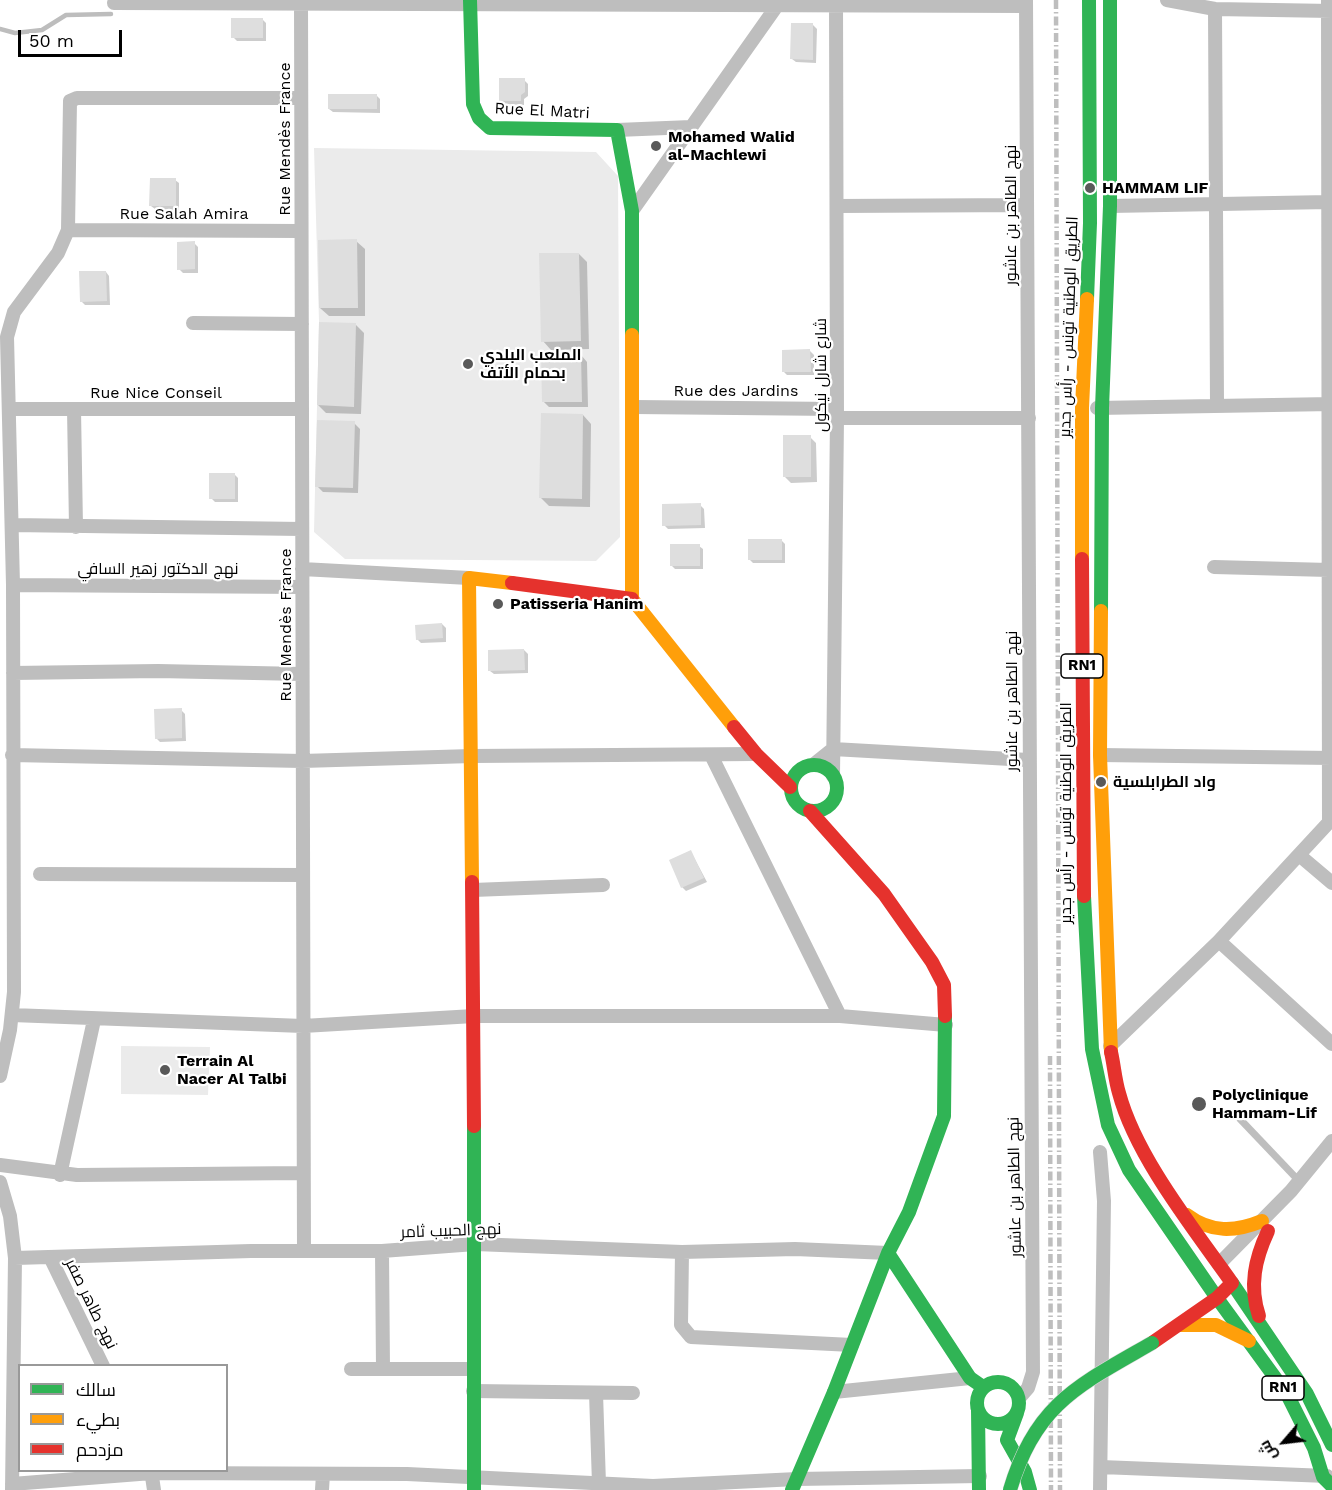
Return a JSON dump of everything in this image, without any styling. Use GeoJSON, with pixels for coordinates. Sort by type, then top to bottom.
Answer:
{"type":"FeatureCollection","features":[{"type":"Feature","properties":{"kind":"main road","name":"الطريق الوطنية تونس - رأس جدير"},"geometry":{"type":"LineString","coordinates":[[1089,0],[1090,223],[1082,408],[1084,940],[1092,1049],[1108,1125],[1128,1170],[1287,1394],[1304,1424],[1329,1479]]}},
{"type":"Feature","properties":{"kind":"main road","name":"الطريق الوطنية تونس - رأس جدير"},"geometry":{"type":"LineString","coordinates":[[1110,0],[1108,109],[1110,207],[1102,408],[1100,755],[1110,1046],[1119,1094],[1138,1140],[1180,1209],[1266,1331],[1307,1394],[1332,1444]]}},
{"type":"Feature","properties":{"kind":"main road","name":"Rue El Matri"},"geometry":{"type":"LineString","coordinates":[[470,2],[473,104],[479,118],[490,128],[617,130]]}},
{"type":"Feature","properties":{"kind":"main road"},"geometry":{"type":"LineString","coordinates":[[617,130],[632,211],[634,407],[632,599],[756,754],[790,787],[794,801],[810,811],[884,894],[932,962],[944,985],[946,1025],[944,1116],[909,1212],[888,1253],[834,1392],[794,1485]]}},
{"type":"Feature","properties":{"kind":"main road"},"geometry":{"type":"LineString","coordinates":[[474,1483],[473,1369],[476,1244],[469,578],[632,599]]}},
{"type":"Feature","properties":{"kind":"main road"},"geometry":{"type":"LineString","coordinates":[[756,754],[808,766],[822,766],[833,776],[837,785],[834,799],[840,846]]}},
{"type":"Feature","properties":{"kind":"main road"},"geometry":{"type":"LineString","coordinates":[[790,787],[796,773],[808,766]]}},
{"type":"Feature","properties":{"kind":"main road"},"geometry":{"type":"LineString","coordinates":[[810,811],[824,809],[834,799]]}},
{"type":"Feature","properties":{"kind":"main road"},"geometry":{"type":"LineString","coordinates":[[1180,1209],[1193,1221],[1219,1230],[1265,1226],[1254,1270],[1253,1291],[1257,1312],[1266,1331]]}},
{"type":"Feature","properties":{"kind":"main road"},"geometry":{"type":"LineString","coordinates":[[1179,1325],[1193,1294],[1193,1270],[1186,1252]]}},
{"type":"Feature","properties":{"kind":"main road"},"geometry":{"type":"LineString","coordinates":[[888,1253],[970,1378],[983,1387]]}},
{"type":"Feature","properties":{"kind":"main road"},"geometry":{"type":"LineString","coordinates":[[1204,1278],[1219,1264]]}},
{"type":"Feature","properties":{"kind":"main road"},"geometry":{"type":"LineString","coordinates":[[1010,1490],[1022,1449],[1038,1421],[1076,1390],[1152,1343],[1217,1298],[1232,1283]]}},
{"type":"Feature","properties":{"kind":"main road"},"geometry":{"type":"LineString","coordinates":[[1179,1325],[1197,1322],[1216,1324],[1233,1330],[1249,1341]]}},
{"type":"Feature","properties":{"kind":"main road"},"geometry":{"type":"LineString","coordinates":[[979,1490],[977,1402],[983,1387],[998,1381],[1013,1388],[1018,1395],[1017,1411],[1007,1440],[1025,1472],[1030,1490]]}},
{"type":"Feature","properties":{"kind":"main road"},"geometry":{"type":"LineString","coordinates":[[978,1410],[983,1417],[998,1424],[1006,1422],[1017,1411]]}},
{"type":"Feature","properties":{"kind":"street"},"geometry":{"type":"LineString","coordinates":[[1110,1046],[1219,941],[1331,821],[1329,7],[1215,9],[1167,0]]}},
{"type":"Feature","properties":{"kind":"street","name":"Rue Mendès France"},"geometry":{"type":"LineString","coordinates":[[301,2],[304,1250]]}},
{"type":"Feature","properties":{"kind":"street"},"geometry":{"type":"LineString","coordinates":[[114,3],[1026,3]]}},
{"type":"Feature","properties":{"kind":"street"},"geometry":{"type":"LineString","coordinates":[[632,211],[780,3]]}},
{"type":"Feature","properties":{"kind":"street","name":"شارع شارل نيكول"},"geometry":{"type":"LineString","coordinates":[[833,776],[837,413],[836,3]]}},
{"type":"Feature","properties":{"kind":"street","name":"نهج الطاهر بن عاشور"},"geometry":{"type":"LineString","coordinates":[[1018,1395],[1021,1396],[1028,1388],[1033,1372],[1028,760],[1029,418],[1026,3]]}},
{"type":"Feature","properties":{"kind":"street"},"geometry":{"type":"LineString","coordinates":[[1215,9],[1217,404]]}},
{"type":"Feature","properties":{"kind":"street"},"geometry":{"type":"LineString","coordinates":[[0,1076],[12,1015],[15,876],[12,755],[14,585],[8,336],[14,312],[58,253],[68,230],[70,104],[77,98],[301,98]]}},
{"type":"Feature","properties":{"kind":"street"},"geometry":{"type":"LineString","coordinates":[[617,130],[691,128]]}},
{"type":"Feature","properties":{"kind":"street"},"geometry":{"type":"LineString","coordinates":[[1110,207],[1329,202]]}},
{"type":"Feature","properties":{"kind":"street"},"geometry":{"type":"LineString","coordinates":[[837,206],[1027,205]]}},
{"type":"Feature","properties":{"kind":"street","name":"Rue Salah Amira"},"geometry":{"type":"LineString","coordinates":[[68,230],[301,231]]}},
{"type":"Feature","properties":{"kind":"street"},"geometry":{"type":"LineString","coordinates":[[193,323],[302,324]]}},
{"type":"Feature","properties":{"kind":"street"},"geometry":{"type":"LineString","coordinates":[[1082,408],[1217,404],[1331,404]]}},
{"type":"Feature","properties":{"kind":"street","name":"Rue des Jardins"},"geometry":{"type":"LineString","coordinates":[[634,407],[1029,418]]}},
{"type":"Feature","properties":{"kind":"street","name":"Rue Nice Conseil"},"geometry":{"type":"LineString","coordinates":[[9,409],[302,409]]}},
{"type":"Feature","properties":{"kind":"street"},"geometry":{"type":"LineString","coordinates":[[74,409],[76,527]]}},
{"type":"Feature","properties":{"kind":"street"},"geometry":{"type":"LineString","coordinates":[[12,525],[302,529]]}},
{"type":"Feature","properties":{"kind":"street"},"geometry":{"type":"LineString","coordinates":[[1214,567],[1329,570]]}},
{"type":"Feature","properties":{"kind":"street"},"geometry":{"type":"LineString","coordinates":[[302,570],[469,578]]}},
{"type":"Feature","properties":{"kind":"street","name":"نهج الدكتور زهير السافي"},"geometry":{"type":"LineString","coordinates":[[14,585],[302,587]]}},
{"type":"Feature","properties":{"kind":"street"},"geometry":{"type":"LineString","coordinates":[[13,673],[158,671],[302,674]]}},
{"type":"Feature","properties":{"kind":"street"},"geometry":{"type":"LineString","coordinates":[[808,766],[832,749],[1028,760]]}},
{"type":"Feature","properties":{"kind":"street"},"geometry":{"type":"LineString","coordinates":[[711,754],[840,1016]]}},
{"type":"Feature","properties":{"kind":"street"},"geometry":{"type":"LineString","coordinates":[[12,755],[302,761],[472,756],[756,754]]}},
{"type":"Feature","properties":{"kind":"street"},"geometry":{"type":"LineString","coordinates":[[1100,755],[1331,758]]}},
{"type":"Feature","properties":{"kind":"street"},"geometry":{"type":"LineString","coordinates":[[1299,855],[1332,884]]}},
{"type":"Feature","properties":{"kind":"street"},"geometry":{"type":"LineString","coordinates":[[40,874],[303,875]]}},
{"type":"Feature","properties":{"kind":"street"},"geometry":{"type":"LineString","coordinates":[[473,890],[603,885]]}},
{"type":"Feature","properties":{"kind":"street"},"geometry":{"type":"LineString","coordinates":[[1219,941],[1332,1044]]}},
{"type":"Feature","properties":{"kind":"street"},"geometry":{"type":"LineString","coordinates":[[12,1015],[94,1020],[303,1026],[474,1016],[840,1016],[946,1025]]}},
{"type":"Feature","properties":{"kind":"street"},"geometry":{"type":"LineString","coordinates":[[60,1175],[94,1020]]}},
{"type":"Feature","properties":{"kind":"street"},"geometry":{"type":"LineString","coordinates":[[1232,1283],[1265,1226],[1332,1141]]}},
{"type":"Feature","properties":{"kind":"street"},"geometry":{"type":"LineString","coordinates":[[1100,1152],[1104,1201],[1100,1490]]}},
{"type":"Feature","properties":{"kind":"street"},"geometry":{"type":"LineString","coordinates":[[0,1165],[60,1175],[303,1173]]}},
{"type":"Feature","properties":{"kind":"street"},"geometry":{"type":"LineString","coordinates":[[0,1182],[10,1216],[15,1258],[12,1487],[152,1472],[323,1474],[474,1483],[599,1484],[653,1488],[794,1485],[980,1476]]}},
{"type":"Feature","properties":{"kind":"street"},"geometry":{"type":"LineString","coordinates":[[1219,1264],[1265,1226]]}},
{"type":"Feature","properties":{"kind":"street","name":"نهج الحبيب ثامر"},"geometry":{"type":"LineString","coordinates":[[15,1258],[304,1250],[382,1251],[476,1244],[682,1252],[824,1249],[888,1253]]}},
{"type":"Feature","properties":{"kind":"street"},"geometry":{"type":"LineString","coordinates":[[382,1251],[383,1369]]}},
{"type":"Feature","properties":{"kind":"street"},"geometry":{"type":"LineString","coordinates":[[682,1252],[681,1325],[691,1337],[852,1345]]}},
{"type":"Feature","properties":{"kind":"street","name":"نهج طاهر صفر"},"geometry":{"type":"LineString","coordinates":[[50,1257],[103,1364]]}},
{"type":"Feature","properties":{"kind":"street"},"geometry":{"type":"LineString","coordinates":[[351,1369],[473,1369]]}},
{"type":"Feature","properties":{"kind":"street"},"geometry":{"type":"LineString","coordinates":[[834,1392],[970,1378]]}},
{"type":"Feature","properties":{"kind":"street"},"geometry":{"type":"LineString","coordinates":[[473,1391],[633,1393]]}},
{"type":"Feature","properties":{"kind":"street"},"geometry":{"type":"LineString","coordinates":[[596,1393],[599,1484]]}},
{"type":"Feature","properties":{"kind":"street"},"geometry":{"type":"LineString","coordinates":[[1101,1467],[1329,1479]]}},
{"type":"Feature","properties":{"kind":"street"},"geometry":{"type":"LineString","coordinates":[[152,1472],[154,1490]]}},
{"type":"Feature","properties":{"kind":"street"},"geometry":{"type":"LineString","coordinates":[[322,1490],[323,1474]]}},
{"type":"Feature","properties":{"kind":"lane"},"geometry":{"type":"LineString","coordinates":[[1240,1119],[1295,1186]]}},
{"type":"Feature","properties":{"kind":"shaded area","name":"الملعب البلدي بحمام الأتف"},"geometry":{"type":"Polygon","coordinates":[[[314,148],[596,152],[618,176],[620,537],[596,561],[345,559],[314,532],[319,322],[314,148]]]}},
{"type":"Feature","properties":{"kind":"shaded area","name":"Terrain Al Nacer Al Talbi"},"geometry":{"type":"Polygon","coordinates":[[[121,1046],[210,1047],[208,1095],[121,1094],[121,1046]]]}},
{"type":"Feature","properties":{"kind":"building"},"geometry":{"type":"Polygon","coordinates":[[[231,18],[263,18],[263,38],[231,38],[231,18]]]}},
{"type":"Feature","properties":{"kind":"building"},"geometry":{"type":"Polygon","coordinates":[[[791,23],[813,23],[813,60],[790,59],[791,23]]]}},
{"type":"Feature","properties":{"kind":"building"},"geometry":{"type":"Polygon","coordinates":[[[499,78],[525,78],[525,92],[521,95],[521,101],[499,101],[499,78]]]}},
{"type":"Feature","properties":{"kind":"building"},"geometry":{"type":"Polygon","coordinates":[[[328,94],[377,94],[377,109],[328,109],[328,94]]]}},
{"type":"Feature","properties":{"kind":"building"},"geometry":{"type":"Polygon","coordinates":[[[150,178],[176,178],[176,206],[149,206],[150,178]]]}},
{"type":"Feature","properties":{"kind":"building"},"geometry":{"type":"Polygon","coordinates":[[[357,239],[358,308],[319,308],[318,240],[357,239]]]}},
{"type":"Feature","properties":{"kind":"building"},"geometry":{"type":"Polygon","coordinates":[[[195,241],[195,269],[177,270],[177,242],[195,241]]]}},
{"type":"Feature","properties":{"kind":"building"},"geometry":{"type":"Polygon","coordinates":[[[539,253],[579,253],[581,341],[541,342],[539,253]]]}},
{"type":"Feature","properties":{"kind":"building"},"geometry":{"type":"Polygon","coordinates":[[[79,271],[106,271],[107,301],[80,302],[79,271]]]}},
{"type":"Feature","properties":{"kind":"building"},"geometry":{"type":"Polygon","coordinates":[[[319,322],[356,323],[354,407],[317,405],[319,322]]]}},
{"type":"Feature","properties":{"kind":"building"},"geometry":{"type":"Polygon","coordinates":[[[810,349],[811,372],[782,372],[782,350],[810,349]]]}},
{"type":"Feature","properties":{"kind":"building"},"geometry":{"type":"Polygon","coordinates":[[[541,354],[581,354],[582,402],[542,402],[541,354]]]}},
{"type":"Feature","properties":{"kind":"building"},"geometry":{"type":"Polygon","coordinates":[[[541,413],[583,414],[582,499],[539,498],[541,413]]]}},
{"type":"Feature","properties":{"kind":"building"},"geometry":{"type":"Polygon","coordinates":[[[317,420],[355,421],[353,488],[315,487],[317,420]]]}},
{"type":"Feature","properties":{"kind":"building"},"geometry":{"type":"Polygon","coordinates":[[[783,435],[811,435],[811,477],[783,477],[783,435]]]}},
{"type":"Feature","properties":{"kind":"building"},"geometry":{"type":"Polygon","coordinates":[[[209,473],[235,473],[235,499],[209,499],[209,473]]]}},
{"type":"Feature","properties":{"kind":"building"},"geometry":{"type":"Polygon","coordinates":[[[701,503],[701,525],[662,526],[662,504],[701,503]]]}},
{"type":"Feature","properties":{"kind":"building"},"geometry":{"type":"Polygon","coordinates":[[[748,539],[782,539],[782,560],[748,560],[748,539]]]}},
{"type":"Feature","properties":{"kind":"building"},"geometry":{"type":"Polygon","coordinates":[[[670,544],[700,544],[700,566],[670,566],[670,544]]]}},
{"type":"Feature","properties":{"kind":"building"},"geometry":{"type":"Polygon","coordinates":[[[442,623],[443,638],[416,640],[415,625],[442,623]]]}},
{"type":"Feature","properties":{"kind":"building"},"geometry":{"type":"Polygon","coordinates":[[[524,649],[525,670],[488,671],[488,650],[524,649]]]}},
{"type":"Feature","properties":{"kind":"building"},"geometry":{"type":"Polygon","coordinates":[[[182,708],[182,738],[155,739],[154,709],[182,708]]]}},
{"type":"Feature","properties":{"kind":"building"},"geometry":{"type":"Polygon","coordinates":[[[691,850],[704,878],[681,888],[669,860],[691,850]]]}},
{"type":"Feature","properties":{"kind":"waterway"},"geometry":{"type":"LineString","coordinates":[[0,29],[15,33],[42,30],[66,15],[111,14]]}},
{"type":"Feature","properties":{"kind":"railway"},"geometry":{"type":"LineString","coordinates":[[1056,0],[1060,1490]]}},
{"type":"Feature","properties":{"kind":"railway"},"geometry":{"type":"LineString","coordinates":[[1050,1056],[1051,1490]]}},
{"type":"Feature","properties":{"kind":"traffic: fast"},"geometry":{"type":"LineString","coordinates":[[470,0],[473,104],[479,118],[490,128],[617,130],[632,211],[632,335]]}},
{"type":"Feature","properties":{"kind":"traffic: fast"},"geometry":{"type":"LineString","coordinates":[[1087,299],[1090,223],[1089,0]]}},
{"type":"Feature","properties":{"kind":"traffic: fast"},"geometry":{"type":"LineString","coordinates":[[1101,611],[1102,408],[1110,206],[1110,0]]}},
{"type":"Feature","properties":{"kind":"traffic: fast"},"geometry":{"type":"LineString","coordinates":[[814,765],[823,766],[830,772],[836,779],[837,788],[836,797],[830,804],[823,810],[814,811],[805,810],[798,804],[792,797],[791,788],[792,779],[798,772],[805,766],[814,765]]}},
{"type":"Feature","properties":{"kind":"traffic: fast"},"geometry":{"type":"LineString","coordinates":[[1084,896],[1092,1049],[1108,1125],[1129,1170],[1217,1298]]}},
{"type":"Feature","properties":{"kind":"traffic: fast"},"geometry":{"type":"LineString","coordinates":[[792,1490],[834,1392],[888,1253],[909,1212],[944,1116],[945,1016]]}},
{"type":"Feature","properties":{"kind":"traffic: fast"},"geometry":{"type":"LineString","coordinates":[[474,1126],[474,1490]]}},
{"type":"Feature","properties":{"kind":"traffic: fast"},"geometry":{"type":"LineString","coordinates":[[888,1253],[970,1378],[983,1387]]}},
{"type":"Feature","properties":{"kind":"traffic: fast"},"geometry":{"type":"LineString","coordinates":[[1232,1283],[1307,1394],[1332,1445]]}},
{"type":"Feature","properties":{"kind":"traffic: fast"},"geometry":{"type":"LineString","coordinates":[[1217,1298],[1287,1394],[1314,1448],[1323,1477],[1332,1486]]}},
{"type":"Feature","properties":{"kind":"traffic: fast"},"geometry":{"type":"LineString","coordinates":[[1010,1490],[1020,1461],[1032,1437],[1063,1400],[1082,1385],[1152,1343]]}},
{"type":"Feature","properties":{"kind":"traffic: fast"},"geometry":{"type":"LineString","coordinates":[[998,1382],[1013,1388],[1019,1403],[1013,1418],[998,1424],[983,1418],[977,1403],[983,1388],[998,1382]]}},
{"type":"Feature","properties":{"kind":"traffic: fast"},"geometry":{"type":"LineString","coordinates":[[978,1410],[979,1490]]}},
{"type":"Feature","properties":{"kind":"traffic: fast"},"geometry":{"type":"LineString","coordinates":[[1017,1413],[1007,1440],[1025,1472],[1030,1490]]}},
{"type":"Feature","properties":{"kind":"traffic: slow"},"geometry":{"type":"LineString","coordinates":[[1082,559],[1082,408],[1087,299]]}},
{"type":"Feature","properties":{"kind":"traffic: slow"},"geometry":{"type":"LineString","coordinates":[[632,335],[632,599],[734,727]]}},
{"type":"Feature","properties":{"kind":"traffic: slow"},"geometry":{"type":"LineString","coordinates":[[472,882],[469,578],[512,583]]}},
{"type":"Feature","properties":{"kind":"traffic: slow"},"geometry":{"type":"LineString","coordinates":[[1101,611],[1100,755],[1111,1052]]}},
{"type":"Feature","properties":{"kind":"traffic: slow"},"geometry":{"type":"LineString","coordinates":[[1187,1215],[1205,1225],[1223,1229],[1233,1229],[1262,1221]]}},
{"type":"Feature","properties":{"kind":"traffic: slow"},"geometry":{"type":"LineString","coordinates":[[1179,1325],[1216,1325],[1249,1341]]}},
{"type":"Feature","properties":{"kind":"traffic: jam"},"geometry":{"type":"LineString","coordinates":[[1082,559],[1084,896]]}},
{"type":"Feature","properties":{"kind":"traffic: jam"},"geometry":{"type":"LineString","coordinates":[[512,583],[632,599]]}},
{"type":"Feature","properties":{"kind":"traffic: jam"},"geometry":{"type":"LineString","coordinates":[[734,727],[756,754],[790,787]]}},
{"type":"Feature","properties":{"kind":"traffic: jam"},"geometry":{"type":"LineString","coordinates":[[810,811],[884,894],[932,962],[944,985],[945,1016]]}},
{"type":"Feature","properties":{"kind":"traffic: jam"},"geometry":{"type":"LineString","coordinates":[[472,882],[474,1126]]}},
{"type":"Feature","properties":{"kind":"traffic: jam"},"geometry":{"type":"LineString","coordinates":[[1111,1052],[1116,1083],[1138,1142],[1168,1192],[1232,1283],[1217,1298],[1152,1343]]}},
{"type":"Feature","properties":{"kind":"traffic: jam"},"geometry":{"type":"LineString","coordinates":[[1259,1316],[1254,1294],[1255,1273],[1268,1231]]}},
{"type":"Feature","properties":{"kind":"place","name":"Mohamed Walid al-Machlewi"},"geometry":{"type":"Point","coordinates":[656,146]}},
{"type":"Feature","properties":{"kind":"place","name":"HAMMAM LIF"},"geometry":{"type":"Point","coordinates":[1090,188]}},
{"type":"Feature","properties":{"kind":"place","name":"الملعب البلدي بحمام الأتف"},"geometry":{"type":"Point","coordinates":[468,364]}},
{"type":"Feature","properties":{"kind":"place","name":"Patisseria Hanim"},"geometry":{"type":"Point","coordinates":[498,604]}},
{"type":"Feature","properties":{"kind":"place","name":"واد الطرابلسية"},"geometry":{"type":"Point","coordinates":[1101,782]}},
{"type":"Feature","properties":{"kind":"place","name":"Terrain Al Nacer Al Talbi"},"geometry":{"type":"Point","coordinates":[165,1070]}},
{"type":"Feature","properties":{"kind":"place","name":"Polyclinique Hammam-Lif"},"geometry":{"type":"Point","coordinates":[1199,1104]}}]}
